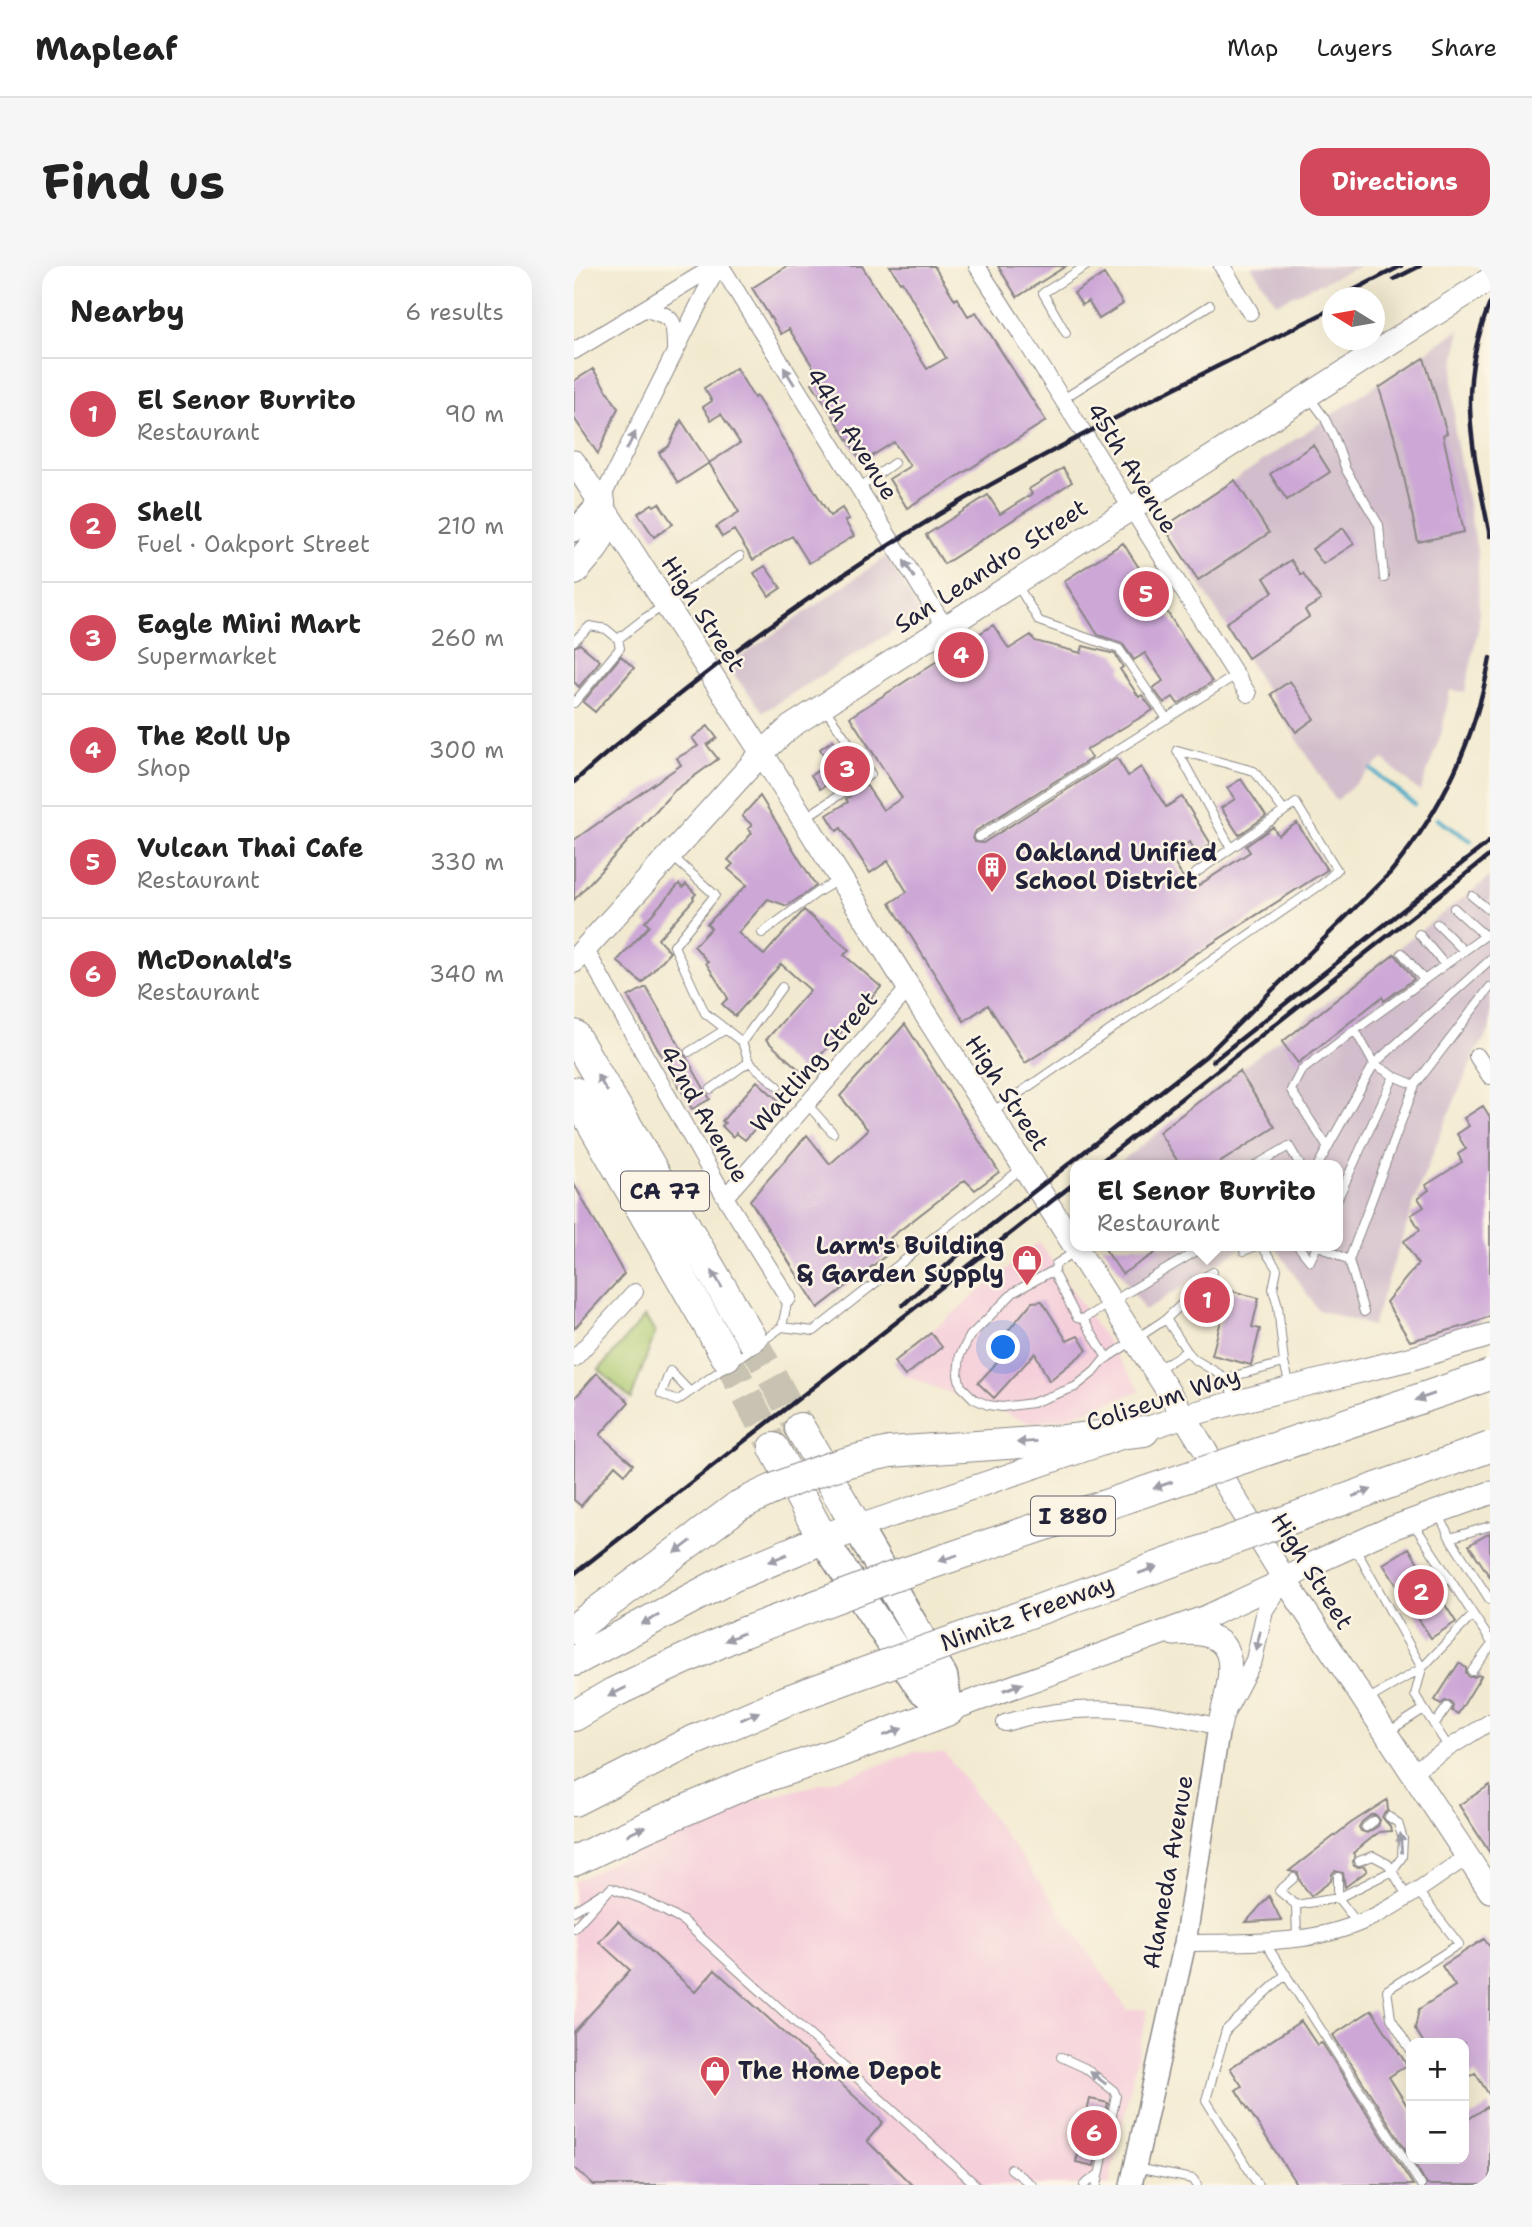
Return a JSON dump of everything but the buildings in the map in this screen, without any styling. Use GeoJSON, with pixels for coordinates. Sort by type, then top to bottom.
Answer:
{"type":"FeatureCollection","features":[{"type":"Feature","properties":{"kind":"highway"},"geometry":{"type":"LineString","coordinates":[[574,570],[593,548],[601,533],[600,502]]}},
{"type":"Feature","properties":{"kind":"highway","name":"CA 77"},"geometry":{"type":"LineString","coordinates":[[576,1038],[751,1338]]}},
{"type":"Feature","properties":{"kind":"highway","name":"CA 77"},"geometry":{"type":"LineString","coordinates":[[574,1093],[726,1356]]}},
{"type":"Feature","properties":{"kind":"highway","name":"I 880"},"geometry":{"type":"LineString","coordinates":[[574,1716],[613,1693],[739,1634],[891,1577],[1490,1375]]}},
{"type":"Feature","properties":{"kind":"highway"},"geometry":{"type":"LineString","coordinates":[[800,1428],[943,1676],[949,1710]]}},
{"type":"Feature","properties":{"kind":"highway"},"geometry":{"type":"LineString","coordinates":[[574,1629],[738,1506],[776,1486],[807,1474],[855,1459],[890,1452],[1064,1440],[1144,1431]]}},
{"type":"Feature","properties":{"kind":"highway","name":"Nimitz Freeway"},"geometry":{"type":"LineString","coordinates":[[574,1801],[688,1743],[788,1700],[1490,1447]]}},
{"type":"Feature","properties":{"kind":"highway"},"geometry":{"type":"LineString","coordinates":[[774,1448],[823,1539],[921,1689],[949,1710]]}},
{"type":"Feature","properties":{"kind":"highway"},"geometry":{"type":"LineString","coordinates":[[574,1661],[732,1577],[857,1527]]}},
{"type":"Feature","properties":{"kind":"highway"},"geometry":{"type":"LineString","coordinates":[[574,1861],[753,1781],[949,1710]]}},
{"type":"Feature","properties":{"kind":"main road","name":"San Leandro Street"},"geometry":{"type":"LineString","coordinates":[[580,955],[762,753],[790,727],[1308,396],[1487,277]]}},
{"type":"Feature","properties":{"kind":"main road","name":"High Street"},"geometry":{"type":"LineString","coordinates":[[574,462],[1070,1238]]}},
{"type":"Feature","properties":{"kind":"main road","name":"High Street"},"geometry":{"type":"LineString","coordinates":[[1079,1251],[1285,1580],[1490,1891]]}},
{"type":"Feature","properties":{"kind":"main road","name":"Coliseum Way"},"geometry":{"type":"LineString","coordinates":[[857,1527],[1184,1416],[1413,1358],[1490,1335]]}},
{"type":"Feature","properties":{"kind":"main road"},"geometry":{"type":"LineString","coordinates":[[949,1710],[1206,1617],[1353,1545],[1411,1521],[1490,1494]]}},
{"type":"Feature","properties":{"kind":"main road"},"geometry":{"type":"LineString","coordinates":[[1150,1637],[1199,1633],[1212,1636],[1226,1650],[1231,1662],[1231,1674],[1219,1727]]}},
{"type":"Feature","properties":{"kind":"street"},"geometry":{"type":"LineString","coordinates":[[574,351],[718,266]]}},
{"type":"Feature","properties":{"kind":"street"},"geometry":{"type":"LineString","coordinates":[[574,531],[600,502],[718,266]]}},
{"type":"Feature","properties":{"kind":"street","name":"44th Avenue"},"geometry":{"type":"LineString","coordinates":[[718,266],[945,626]]}},
{"type":"Feature","properties":{"kind":"street","name":"45th Avenue"},"geometry":{"type":"LineString","coordinates":[[977,266],[1248,694]]}},
{"type":"Feature","properties":{"kind":"street"},"geometry":{"type":"LineString","coordinates":[[1222,266],[1250,312]]}},
{"type":"Feature","properties":{"kind":"street"},"geometry":{"type":"LineString","coordinates":[[646,309],[665,314],[675,326],[675,352]]}},
{"type":"Feature","properties":{"kind":"street","name":"42nd Avenue"},"geometry":{"type":"LineString","coordinates":[[580,955],[788,1298]]}},
{"type":"Feature","properties":{"kind":"street","name":"Wattling Street"},"geometry":{"type":"LineString","coordinates":[[725,1197],[909,988]]}},
{"type":"Feature","properties":{"kind":"street"},"geometry":{"type":"LineString","coordinates":[[574,1359],[635,1292]]}},
{"type":"Feature","properties":{"kind":"street","name":"Alameda Avenue"},"geometry":{"type":"LineString","coordinates":[[1133,2177],[1185,1944],[1219,1727],[1254,1660],[1265,1610],[1285,1580]]}},
{"type":"Feature","properties":{"kind":"street"},"geometry":{"type":"LineString","coordinates":[[1005,1723],[1056,1710],[1111,1708],[1192,1720],[1219,1727]]}},
{"type":"Feature","properties":{"kind":"street"},"geometry":{"type":"LineString","coordinates":[[1411,1772],[1490,1722]]}},
{"type":"Feature","properties":{"kind":"street"},"geometry":{"type":"LineString","coordinates":[[1185,1944],[1297,1939],[1331,1933],[1358,1924],[1388,1909],[1467,1857]]}},
{"type":"Feature","properties":{"kind":"lane"},"geometry":{"type":"LineString","coordinates":[[1066,333],[1043,293],[1086,266]]}},
{"type":"Feature","properties":{"kind":"lane"},"geometry":{"type":"LineString","coordinates":[[1063,399],[1210,304]]}},
{"type":"Feature","properties":{"kind":"lane"},"geometry":{"type":"LineString","coordinates":[[1308,396],[1324,416],[1346,470],[1379,525],[1384,578]]}},
{"type":"Feature","properties":{"kind":"lane"},"geometry":{"type":"LineString","coordinates":[[859,488],[894,463]]}},
{"type":"Feature","properties":{"kind":"lane"},"geometry":{"type":"LineString","coordinates":[[618,639],[740,556]]}},
{"type":"Feature","properties":{"kind":"lane"},"geometry":{"type":"LineString","coordinates":[[1016,582],[1039,621],[1119,649],[1167,719]]}},
{"type":"Feature","properties":{"kind":"lane"},"geometry":{"type":"LineString","coordinates":[[574,641],[590,626],[607,629],[618,639],[620,648],[574,703]]}},
{"type":"Feature","properties":{"kind":"lane"},"geometry":{"type":"LineString","coordinates":[[979,837],[1236,675]]}},
{"type":"Feature","properties":{"kind":"lane"},"geometry":{"type":"LineString","coordinates":[[803,819],[871,774],[822,705]]}},
{"type":"Feature","properties":{"kind":"lane"},"geometry":{"type":"LineString","coordinates":[[1231,848],[1177,750],[1254,771],[1284,811]]}},
{"type":"Feature","properties":{"kind":"lane"},"geometry":{"type":"LineString","coordinates":[[990,1114],[1322,884],[1337,870],[1296,803],[1196,873]]}},
{"type":"Feature","properties":{"kind":"lane"},"geometry":{"type":"LineString","coordinates":[[670,855],[715,895],[674,946],[705,1013],[742,1042],[749,1062],[778,1086]]}},
{"type":"Feature","properties":{"kind":"lane"},"geometry":{"type":"LineString","coordinates":[[762,933],[840,878]]}},
{"type":"Feature","properties":{"kind":"lane"},"geometry":{"type":"LineString","coordinates":[[1472,896],[1490,911]]}},
{"type":"Feature","properties":{"kind":"lane"},"geometry":{"type":"LineString","coordinates":[[1328,1148],[1291,1090],[1301,1071],[1489,934],[1454,908]]}},
{"type":"Feature","properties":{"kind":"lane"},"geometry":{"type":"LineString","coordinates":[[1437,924],[1464,951]]}},
{"type":"Feature","properties":{"kind":"lane"},"geometry":{"type":"LineString","coordinates":[[1419,934],[1445,965]]}},
{"type":"Feature","properties":{"kind":"lane"},"geometry":{"type":"LineString","coordinates":[[1402,953],[1424,980]]}},
{"type":"Feature","properties":{"kind":"lane"},"geometry":{"type":"LineString","coordinates":[[1321,1160],[1374,1064],[1490,960]]}},
{"type":"Feature","properties":{"kind":"lane"},"geometry":{"type":"LineString","coordinates":[[742,1042],[782,987]]}},
{"type":"Feature","properties":{"kind":"lane"},"geometry":{"type":"LineString","coordinates":[[1364,1312],[1349,1260],[1415,1085],[1490,987]]}},
{"type":"Feature","properties":{"kind":"lane"},"geometry":{"type":"LineString","coordinates":[[689,1052],[726,1029]]}},
{"type":"Feature","properties":{"kind":"lane"},"geometry":{"type":"LineString","coordinates":[[1355,1030],[1374,1064],[1415,1085]]}},
{"type":"Feature","properties":{"kind":"lane"},"geometry":{"type":"LineString","coordinates":[[711,1088],[749,1062]]}},
{"type":"Feature","properties":{"kind":"lane"},"geometry":{"type":"LineString","coordinates":[[1343,1187],[1394,1076]]}},
{"type":"Feature","properties":{"kind":"lane"},"geometry":{"type":"LineString","coordinates":[[807,1104],[833,1133]]}},
{"type":"Feature","properties":{"kind":"lane"},"geometry":{"type":"LineString","coordinates":[[1265,1160],[1289,1146],[1297,1160]]}},
{"type":"Feature","properties":{"kind":"lane"},"geometry":{"type":"LineString","coordinates":[[690,1392],[782,1327],[814,1331],[1024,1167]]}},
{"type":"Feature","properties":{"kind":"lane"},"geometry":{"type":"LineString","coordinates":[[1076,1251],[1056,1264],[1054,1274],[1077,1318],[1083,1319],[1196,1251]]}},
{"type":"Feature","properties":{"kind":"lane"},"geometry":{"type":"LineString","coordinates":[[1265,1251],[1276,1269],[1273,1289],[1278,1306],[1284,1363],[1291,1388]]}},
{"type":"Feature","properties":{"kind":"lane"},"geometry":{"type":"LineString","coordinates":[[1302,1251],[1310,1261],[1315,1251]]}},
{"type":"Feature","properties":{"kind":"lane"},"geometry":{"type":"LineString","coordinates":[[1329,1251],[1349,1260]]}},
{"type":"Feature","properties":{"kind":"lane"},"geometry":{"type":"LineString","coordinates":[[1054,1270],[1014,1292],[970,1336],[960,1355],[958,1376],[961,1385],[974,1399],[1002,1407],[1032,1403],[1075,1387],[1085,1381],[1107,1358],[1166,1319],[1184,1302],[1195,1282],[1213,1272]]}},
{"type":"Feature","properties":{"kind":"lane"},"geometry":{"type":"LineString","coordinates":[[782,1327],[788,1298]]}},
{"type":"Feature","properties":{"kind":"lane"},"geometry":{"type":"LineString","coordinates":[[1083,1319],[1107,1358]]}},
{"type":"Feature","properties":{"kind":"lane"},"geometry":{"type":"LineString","coordinates":[[1166,1319],[1194,1359],[1226,1378],[1236,1402]]}},
{"type":"Feature","properties":{"kind":"lane"},"geometry":{"type":"LineString","coordinates":[[1156,1371],[1188,1351]]}},
{"type":"Feature","properties":{"kind":"lane"},"geometry":{"type":"LineString","coordinates":[[1226,1378],[1284,1363]]}},
{"type":"Feature","properties":{"kind":"lane"},"geometry":{"type":"LineString","coordinates":[[1438,1512],[1450,1538],[1490,1600]]}},
{"type":"Feature","properties":{"kind":"lane"},"geometry":{"type":"LineString","coordinates":[[1411,1521],[1490,1640]]}},
{"type":"Feature","properties":{"kind":"lane"},"geometry":{"type":"LineString","coordinates":[[1450,1538],[1490,1525]]}},
{"type":"Feature","properties":{"kind":"lane"},"geometry":{"type":"LineString","coordinates":[[1353,1545],[1423,1668],[1415,1695],[1449,1748]]}},
{"type":"Feature","properties":{"kind":"lane"},"geometry":{"type":"LineString","coordinates":[[1365,1701],[1423,1668],[1473,1615]]}},
{"type":"Feature","properties":{"kind":"lane"},"geometry":{"type":"LineString","coordinates":[[1472,1671],[1490,1647]]}},
{"type":"Feature","properties":{"kind":"lane"},"geometry":{"type":"LineString","coordinates":[[1434,1725],[1447,1707]]}},
{"type":"Feature","properties":{"kind":"lane"},"geometry":{"type":"LineString","coordinates":[[1386,1734],[1424,1709]]}},
{"type":"Feature","properties":{"kind":"lane"},"geometry":{"type":"LineString","coordinates":[[1296,1905],[1338,1898],[1392,1871],[1402,1857],[1403,1839],[1398,1823],[1389,1817]]}},
{"type":"Feature","properties":{"kind":"lane"},"geometry":{"type":"LineString","coordinates":[[1366,1827],[1374,1821]]}},
{"type":"Feature","properties":{"kind":"lane"},"geometry":{"type":"LineString","coordinates":[[1359,1861],[1373,1856],[1388,1864],[1459,1944],[1387,1990],[1391,2018],[1406,2043]]}},
{"type":"Feature","properties":{"kind":"lane"},"geometry":{"type":"LineString","coordinates":[[1338,1877],[1338,1898],[1358,1924]]}},
{"type":"Feature","properties":{"kind":"lane"},"geometry":{"type":"LineString","coordinates":[[1294,1878],[1279,1891],[1296,1905],[1297,1939]]}},
{"type":"Feature","properties":{"kind":"lane"},"geometry":{"type":"LineString","coordinates":[[574,1911],[611,1888]]}},
{"type":"Feature","properties":{"kind":"lane"},"geometry":{"type":"LineString","coordinates":[[574,1928],[611,1888]]}},
{"type":"Feature","properties":{"kind":"lane"},"geometry":{"type":"LineString","coordinates":[[611,1888],[642,1899],[683,1921],[976,2185]]}},
{"type":"Feature","properties":{"kind":"lane"},"geometry":{"type":"LineString","coordinates":[[1264,1941],[1421,2185]]}},
{"type":"Feature","properties":{"kind":"lane"},"geometry":{"type":"LineString","coordinates":[[1258,2185],[1206,2100],[1226,2030],[1286,1974]]}},
{"type":"Feature","properties":{"kind":"lane"},"geometry":{"type":"LineString","coordinates":[[1061,2057],[1085,2068],[1114,2091],[1116,2096],[1097,2185]]}},
{"type":"Feature","properties":{"kind":"lane"},"geometry":{"type":"LineString","coordinates":[[1011,2169],[1032,2185]]}},
{"type":"Feature","properties":{"kind":"lane"},"geometry":{"type":"LineString","coordinates":[[1084,2185],[1100,2174]]}},
{"type":"Feature","properties":{"kind":"lane"},"geometry":{"type":"LineString","coordinates":[[1133,2177],[1193,2179],[1197,2185]]}},
{"type":"Feature","properties":{"kind":"shaded area"},"geometry":{"type":"Polygon","coordinates":[[[1251,266],[1360,266],[1276,303],[1251,266]]]}},
{"type":"Feature","properties":{"kind":"shaded area"},"geometry":{"type":"Polygon","coordinates":[[[1460,329],[1453,379],[1455,435],[1478,556],[1479,624],[1465,692],[1450,690],[1442,731],[1420,792],[1383,759],[1336,801],[1164,527],[1460,329]]]}},
{"type":"Feature","properties":{"kind":"shaded area"},"geometry":{"type":"Polygon","coordinates":[[[887,556],[920,614],[763,712],[727,666],[887,556]]]}},
{"type":"Feature","properties":{"kind":"shaded area"},"geometry":{"type":"Polygon","coordinates":[[[1490,877],[1490,1029],[1475,1054],[1421,1183],[1372,1326],[1318,1310],[1278,1251],[1343,1251],[1343,1160],[1122,1160],[1490,877]]]}},
{"type":"Feature","properties":{"kind":"shaded area","name":"Larm's Building & Garden Supply"},"geometry":{"type":"Polygon","coordinates":[[[1039,1242],[1141,1391],[1067,1417],[1031,1423],[905,1376],[894,1362],[1039,1242]]]}},
{"type":"Feature","properties":{"kind":"shaded area"},"geometry":{"type":"Polygon","coordinates":[[[1106,1251],[1236,1251],[1145,1311],[1106,1251]]]}},
{"type":"Feature","properties":{"kind":"shaded area"},"geometry":{"type":"Polygon","coordinates":[[[913,1752],[945,1753],[1128,2010],[1148,2009],[1109,2185],[574,2185],[574,1882],[689,1823],[748,1802],[828,1782],[913,1752]]]}},
{"type":"Feature","properties":{"kind":"green space"},"geometry":{"type":"Polygon","coordinates":[[[645,1316],[655,1333],[631,1399],[599,1370],[645,1316]]]}},
{"type":"Feature","properties":{"kind":"waterway"},"geometry":{"type":"LineString","coordinates":[[1372,770],[1414,804]]}},
{"type":"Feature","properties":{"kind":"waterway"},"geometry":{"type":"LineString","coordinates":[[1437,819],[1471,841]]}},
{"type":"Feature","properties":{"kind":"tunnel"},"geometry":{"type":"LineString","coordinates":[[751,1338],[800,1428]]}},
{"type":"Feature","properties":{"kind":"tunnel"},"geometry":{"type":"LineString","coordinates":[[726,1356],[774,1448]]}},
{"type":"Feature","properties":{"kind":"railway"},"geometry":{"type":"LineString","coordinates":[[1360,287],[1401,266]]}},
{"type":"Feature","properties":{"kind":"railway"},"geometry":{"type":"LineString","coordinates":[[1394,279],[1420,266]]}},
{"type":"Feature","properties":{"kind":"railway"},"geometry":{"type":"LineString","coordinates":[[1490,303],[1479,334],[1470,392],[1473,447],[1490,536]]}},
{"type":"Feature","properties":{"kind":"railway"},"geometry":{"type":"LineString","coordinates":[[574,782],[628,735],[722,661],[871,556],[965,499],[1056,449],[1322,314]]}},
{"type":"Feature","properties":{"kind":"railway"},"geometry":{"type":"LineString","coordinates":[[1074,1160],[1206,1056],[1390,873],[1426,824],[1454,772],[1476,717],[1490,658]]}},
{"type":"Feature","properties":{"kind":"railway"},"geometry":{"type":"LineString","coordinates":[[1213,1061],[1490,841]]}},
{"type":"Feature","properties":{"kind":"railway"},"geometry":{"type":"LineString","coordinates":[[1103,1160],[1490,855]]}},
{"type":"Feature","properties":{"kind":"railway"},"geometry":{"type":"LineString","coordinates":[[903,1305],[990,1226],[1070,1163]]}},
{"type":"Feature","properties":{"kind":"railway"},"geometry":{"type":"LineString","coordinates":[[574,1574],[1070,1187]]}},
{"type":"Feature","properties":{"kind":"place","name":"Vulcan Thai Cafe"},"geometry":{"type":"Point","coordinates":[1146,594]}},
{"type":"Feature","properties":{"kind":"place","name":"The Roll Up"},"geometry":{"type":"Point","coordinates":[961,655]}},
{"type":"Feature","properties":{"kind":"place","name":"Eagle Mini Mart"},"geometry":{"type":"Point","coordinates":[847,769]}},
{"type":"Feature","properties":{"kind":"place","name":"Oakland Unified School District"},"geometry":{"type":"Point","coordinates":[992,894]}},
{"type":"Feature","properties":{"kind":"place","name":"Larm's Building & Garden Supply"},"geometry":{"type":"Point","coordinates":[1027,1287]}},
{"type":"Feature","properties":{"kind":"place","name":"El Senor Burrito"},"geometry":{"type":"Point","coordinates":[1207,1300]}},
{"type":"Feature","properties":{"kind":"place","name":"Shell"},"geometry":{"type":"Point","coordinates":[1421,1592]}},
{"type":"Feature","properties":{"kind":"place","name":"The Home Depot"},"geometry":{"type":"Point","coordinates":[715,2098]}},
{"type":"Feature","properties":{"kind":"place","name":"McDonald's"},"geometry":{"type":"Point","coordinates":[1094,2133]}}]}
